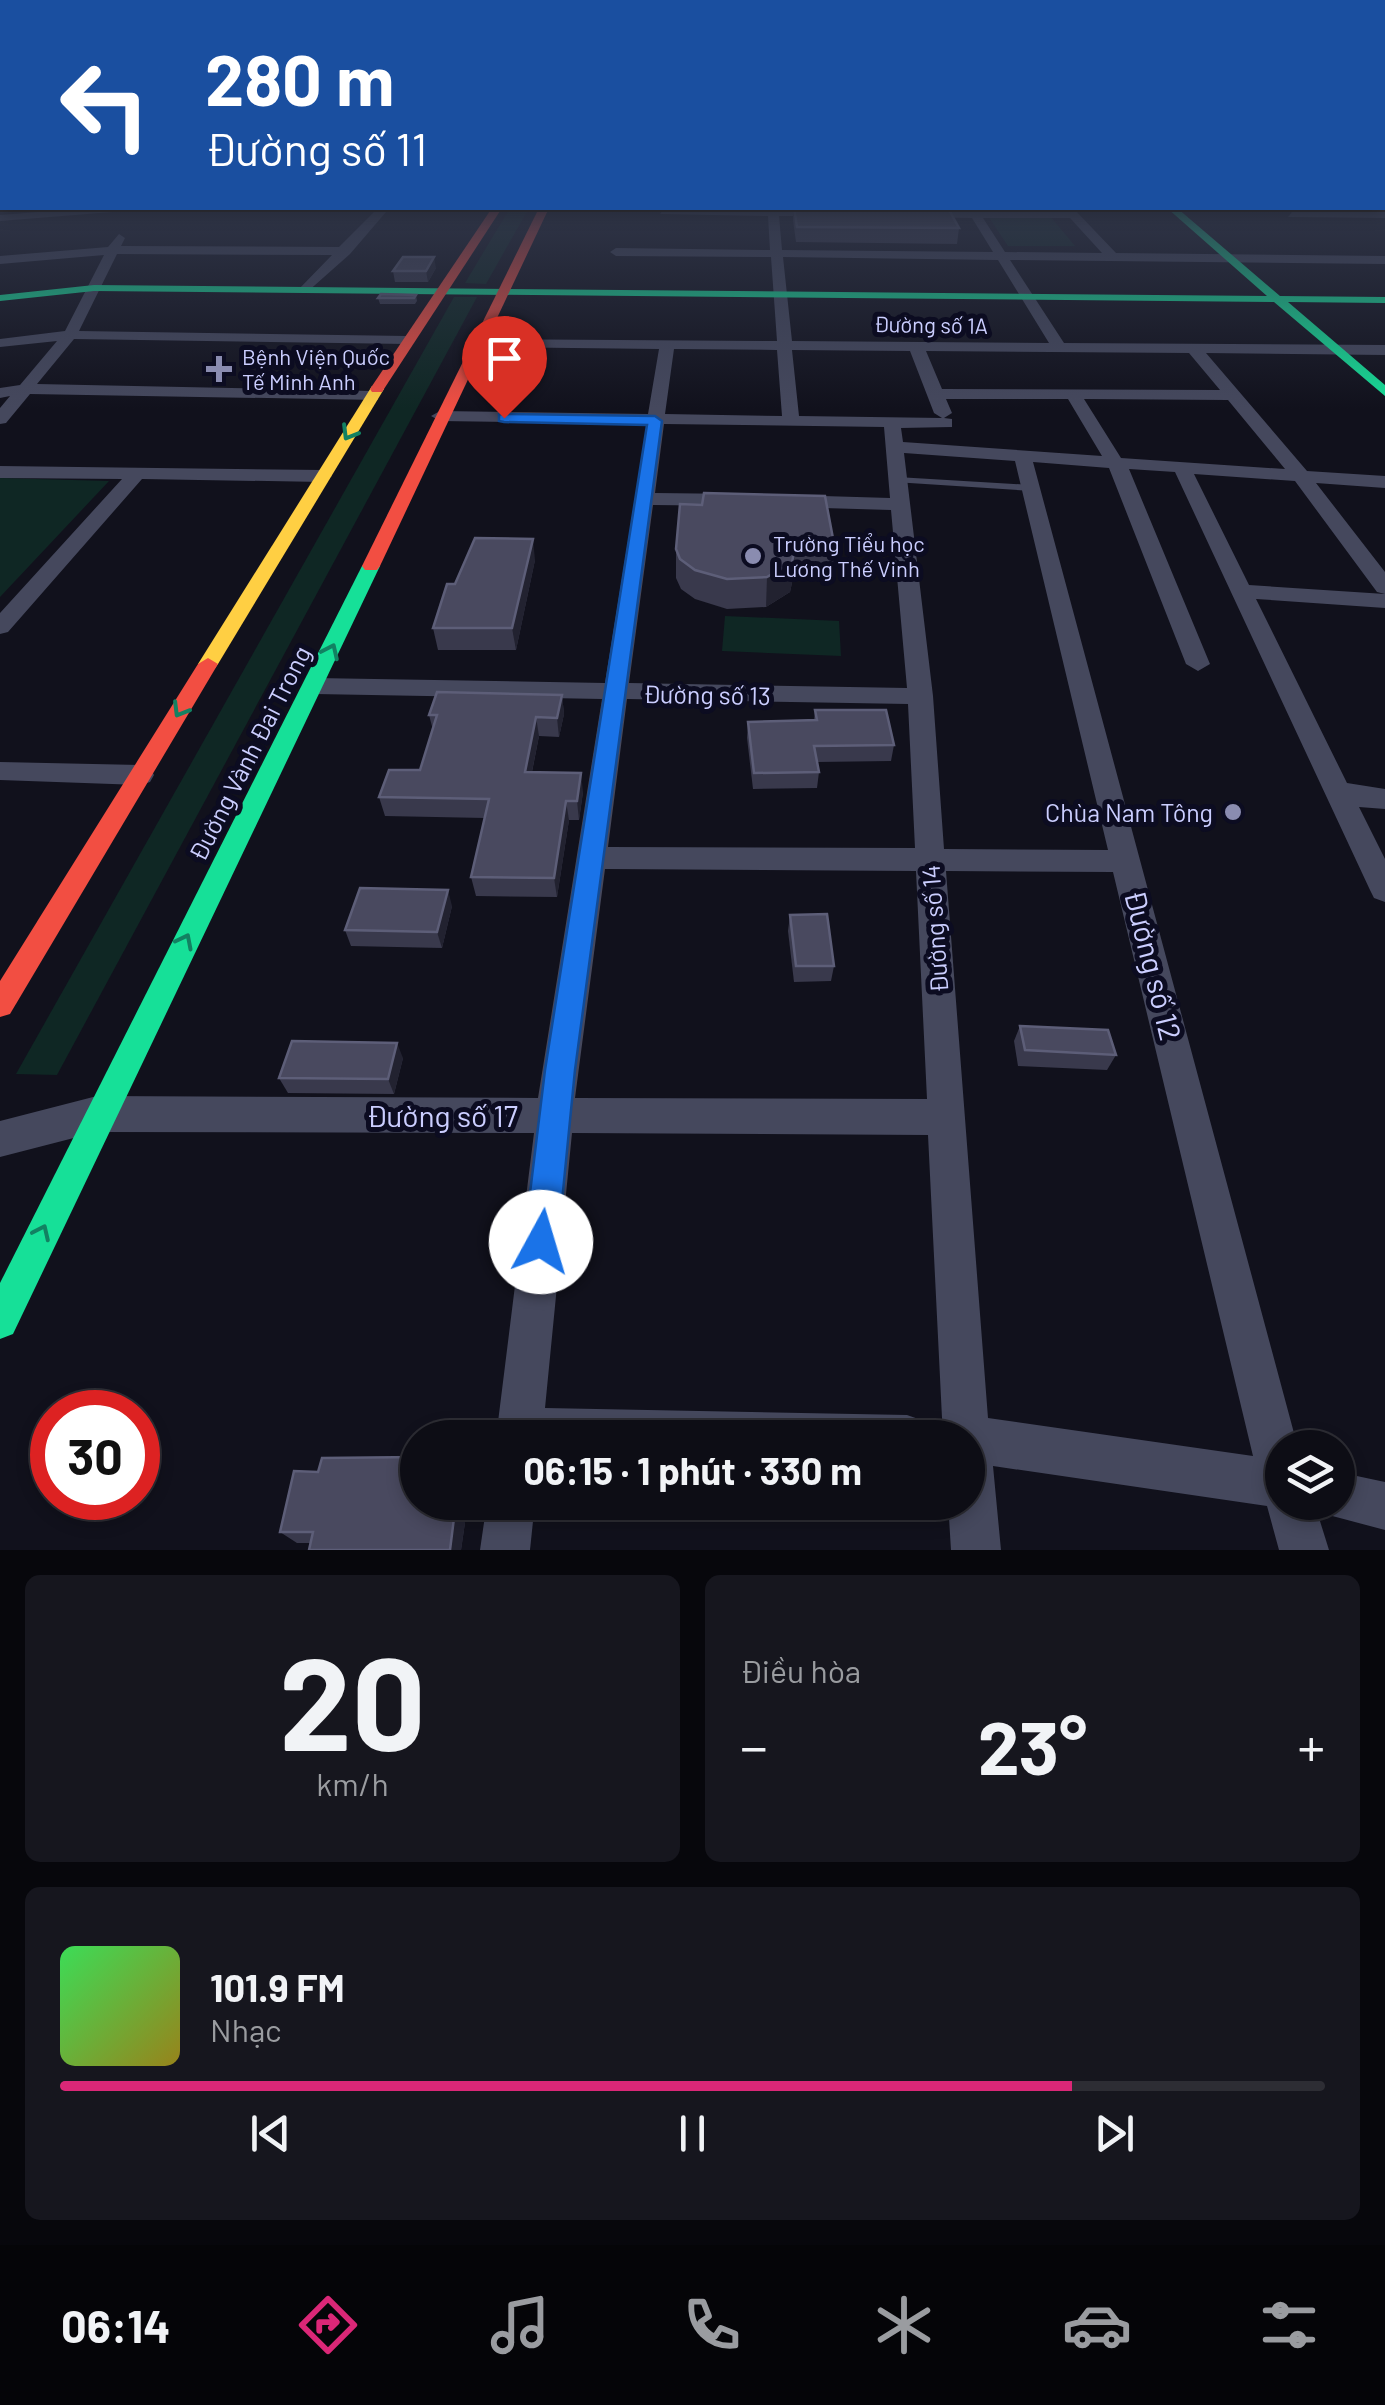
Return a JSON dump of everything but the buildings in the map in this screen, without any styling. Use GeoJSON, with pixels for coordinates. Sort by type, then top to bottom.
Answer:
{"type":"FeatureCollection","features":[{"type":"Feature","properties":{"kind":"street"},"geometry":{"type":"LineString","coordinates":[[0,419],[70,335],[107,264]]}},
{"type":"Feature","properties":{"kind":"street"},"geometry":{"type":"LineString","coordinates":[[306,289],[332,264]]}},
{"type":"Feature","properties":{"kind":"street"},"geometry":{"type":"LineString","coordinates":[[0,1005],[372,396],[457,264]]}},
{"type":"Feature","properties":{"kind":"street","name":"Đường Vành Đai Trong"},"geometry":{"type":"LineString","coordinates":[[0,1320],[97,1114],[314,686],[515,264]]}},
{"type":"Feature","properties":{"kind":"street"},"geometry":{"type":"LineString","coordinates":[[778,264],[791,422]]}},
{"type":"Feature","properties":{"kind":"street"},"geometry":{"type":"LineString","coordinates":[[1005,264],[1059,347]]}},
{"type":"Feature","properties":{"kind":"street"},"geometry":{"type":"LineString","coordinates":[[1241,264],[1385,392]]}},
{"type":"Feature","properties":{"kind":"street"},"geometry":{"type":"LineString","coordinates":[[0,298],[94,288],[1385,300]]}},
{"type":"Feature","properties":{"kind":"street"},"geometry":{"type":"LineString","coordinates":[[0,343],[70,335],[408,340]]}},
{"type":"Feature","properties":{"kind":"street","name":"Đường số 1A"},"geometry":{"type":"LineString","coordinates":[[477,343],[1385,350]]}},
{"type":"Feature","properties":{"kind":"street"},"geometry":{"type":"LineString","coordinates":[[522,1420],[555,1116],[667,344]]}},
{"type":"Feature","properties":{"kind":"street"},"geometry":{"type":"LineString","coordinates":[[916,346],[960,450]]}},
{"type":"Feature","properties":{"kind":"street"},"geometry":{"type":"LineString","coordinates":[[1194,348],[1301,476],[1385,587]]}},
{"type":"Feature","properties":{"kind":"street"},"geometry":{"type":"LineString","coordinates":[[0,393],[27,390],[372,396]]}},
{"type":"Feature","properties":{"kind":"street"},"geometry":{"type":"LineString","coordinates":[[938,394],[1234,395]]}},
{"type":"Feature","properties":{"kind":"street"},"geometry":{"type":"LineString","coordinates":[[1074,396],[1114,461],[1198,664]]}},
{"type":"Feature","properties":{"kind":"street"},"geometry":{"type":"LineString","coordinates":[[440,416],[791,422],[895,434],[960,450],[1385,482]]}},
{"type":"Feature","properties":{"kind":"street"},"geometry":{"type":"LineString","coordinates":[[895,434],[946,423]]}},
{"type":"Feature","properties":{"kind":"street","name":"Đường số 14"},"geometry":{"type":"LineString","coordinates":[[895,434],[920,696],[966,1420]]}},
{"type":"Feature","properties":{"kind":"street","name":"Đường số 12"},"geometry":{"type":"LineString","coordinates":[[1022,454],[1270,1430]]}},
{"type":"Feature","properties":{"kind":"street"},"geometry":{"type":"LineString","coordinates":[[1181,466],[1385,890]]}},
{"type":"Feature","properties":{"kind":"street"},"geometry":{"type":"LineString","coordinates":[[0,472],[323,476]]}},
{"type":"Feature","properties":{"kind":"street"},"geometry":{"type":"LineString","coordinates":[[0,626],[136,474]]}},
{"type":"Feature","properties":{"kind":"street"},"geometry":{"type":"LineString","coordinates":[[642,498],[899,492]]}},
{"type":"Feature","properties":{"kind":"street"},"geometry":{"type":"LineString","coordinates":[[1240,590],[1385,601]]}},
{"type":"Feature","properties":{"kind":"street","name":"Đường số 13"},"geometry":{"type":"LineString","coordinates":[[314,686],[920,696]]}},
{"type":"Feature","properties":{"kind":"street"},"geometry":{"type":"LineString","coordinates":[[0,772],[140,775]]}},
{"type":"Feature","properties":{"kind":"street"},"geometry":{"type":"LineString","coordinates":[[1338,790],[1350,796],[1385,799]]}},
{"type":"Feature","properties":{"kind":"street"},"geometry":{"type":"LineString","coordinates":[[592,858],[1128,860]]}},
{"type":"Feature","properties":{"kind":"street","name":"Đường số 17"},"geometry":{"type":"LineString","coordinates":[[0,1138],[97,1114],[946,1117]]}},
{"type":"Feature","properties":{"kind":"street"},"geometry":{"type":"LineString","coordinates":[[985,1440],[1265,1478]]}},
{"type":"Feature","properties":{"kind":"street"},"geometry":{"type":"LineString","coordinates":[[1355,1500],[1385,1506]]}},
{"type":"Feature","properties":{"kind":"street"},"geometry":{"type":"LineString","coordinates":[[505,1550],[509,1520]]}},
{"type":"Feature","properties":{"kind":"street"},"geometry":{"type":"LineString","coordinates":[[973,1520],[976,1550]]}},
{"type":"Feature","properties":{"kind":"street"},"geometry":{"type":"LineString","coordinates":[[1295,1520],[1304,1550]]}},
{"type":"Feature","properties":{"kind":"lane"},"geometry":{"type":"LineString","coordinates":[[899,492],[1032,488]]}},
{"type":"Feature","properties":{"kind":"green space"},"geometry":{"type":"Polygon","coordinates":[[[476,264],[497,264],[486,284],[465,283],[476,264]]]}},
{"type":"Feature","properties":{"kind":"green space"},"geometry":{"type":"Polygon","coordinates":[[[454,297],[477,297],[57,1075],[16,1074],[454,297]]]}},
{"type":"Feature","properties":{"kind":"green space"},"geometry":{"type":"Polygon","coordinates":[[[0,478],[109,481],[0,597],[0,478]]]}},
{"type":"Feature","properties":{"kind":"green space"},"geometry":{"type":"Polygon","coordinates":[[[725,616],[839,621],[841,656],[722,651],[725,616]]]}},
{"type":"Feature","properties":{"kind":"traffic: fast"},"geometry":{"type":"LineString","coordinates":[[1237,264],[1385,392]]}},
{"type":"Feature","properties":{"kind":"traffic: fast"},"geometry":{"type":"LineString","coordinates":[[0,298],[94,288],[1385,300]]}},
{"type":"Feature","properties":{"kind":"traffic: fast"},"geometry":{"type":"LineString","coordinates":[[0,1321],[371,566]]}},
{"type":"Feature","properties":{"kind":"traffic: slow"},"geometry":{"type":"LineString","coordinates":[[208,664],[377,389]]}},
{"type":"Feature","properties":{"kind":"traffic: jam"},"geometry":{"type":"LineString","coordinates":[[377,389],[460,264]]}},
{"type":"Feature","properties":{"kind":"traffic: jam"},"geometry":{"type":"LineString","coordinates":[[371,566],[517,264]]}},
{"type":"Feature","properties":{"kind":"traffic: jam"},"geometry":{"type":"LineString","coordinates":[[0,1005],[208,664]]}},
{"type":"Feature","properties":{"kind":"place","name":"Bệnh Viện Quốc Tế Minh Anh"},"geometry":{"type":"Point","coordinates":[219,369]}},
{"type":"Feature","properties":{"kind":"place","name":"Trường Tiểu học Lương Thế Vinh"},"geometry":{"type":"Point","coordinates":[753,556]}},
{"type":"Feature","properties":{"kind":"place","name":"Chùa Nam Tông"},"geometry":{"type":"Point","coordinates":[1233,812]}},
{"type":"Feature","properties":{"kind":"route"},"geometry":{"type":"LineString","coordinates":[[504,418],[655,421],[560,1070],[541,1242]]}}]}
